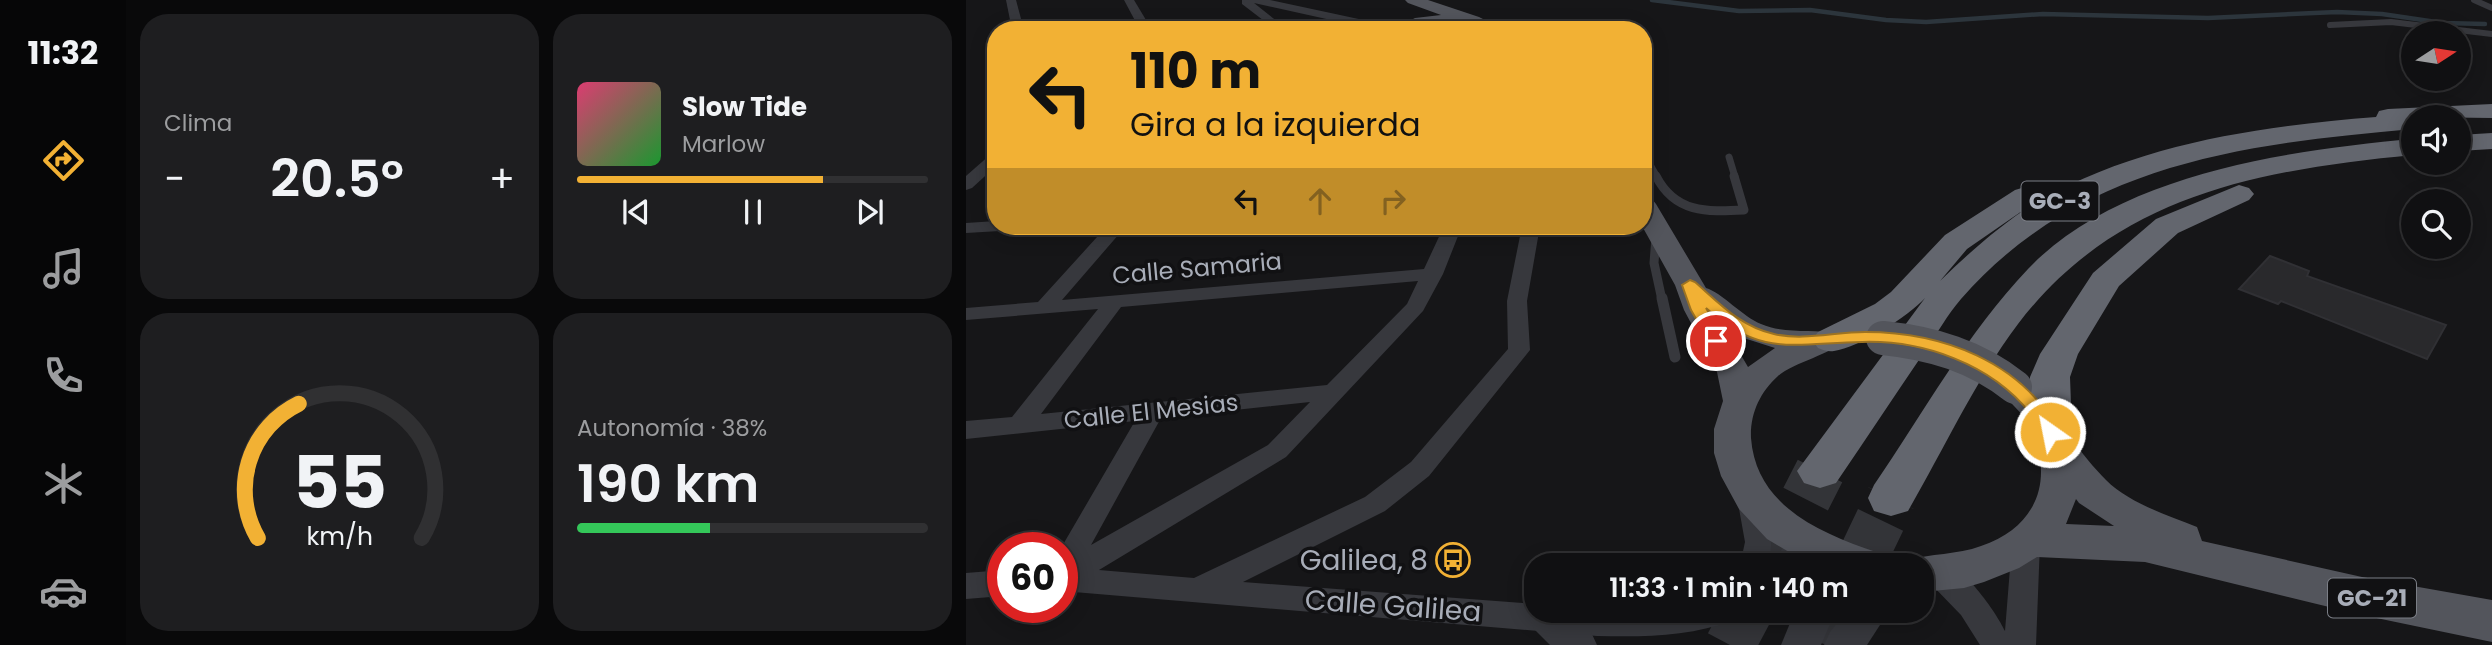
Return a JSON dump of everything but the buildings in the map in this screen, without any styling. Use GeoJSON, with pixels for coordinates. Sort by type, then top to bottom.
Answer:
{"type":"FeatureCollection","features":[{"type":"Feature","properties":{"kind":"highway"},"geometry":{"type":"LineString","coordinates":[[2471,115],[2492,113]]}},
{"type":"Feature","properties":{"kind":"highway"},"geometry":{"type":"LineString","coordinates":[[1829,341],[1888,312],[1904,300],[1956,242],[2004,208],[2059,177],[2107,157],[2172,138],[2220,128],[2492,113]]}},
{"type":"Feature","properties":{"kind":"highway","name":"GC-3"},"geometry":{"type":"LineString","coordinates":[[1820,471],[1949,291],[1985,255],[2030,217],[2089,186],[2136,166],[2191,150],[2248,138],[2401,122]]}},
{"type":"Feature","properties":{"kind":"highway"},"geometry":{"type":"LineString","coordinates":[[2471,142],[2492,141]]}},
{"type":"Feature","properties":{"kind":"highway","name":"GC-3"},"geometry":{"type":"LineString","coordinates":[[1891,498],[2005,317],[2040,277],[2082,240],[2133,209],[2182,189],[2289,161],[2401,148]]}},
{"type":"Feature","properties":{"kind":"highway"},"geometry":{"type":"LineString","coordinates":[[2471,149],[2492,148]]}},
{"type":"Feature","properties":{"kind":"highway"},"geometry":{"type":"LineString","coordinates":[[2053,439],[2050,377],[2064,344],[2105,280],[2167,226],[2225,198],[2299,176],[2401,157]]}},
{"type":"Feature","properties":{"kind":"main road"},"geometry":{"type":"LineString","coordinates":[[1413,0],[1417,21],[1457,21]]}},
{"type":"Feature","properties":{"kind":"main road","name":"GC-21"},"geometry":{"type":"LineString","coordinates":[[1652,218],[1690,285],[1699,310],[1734,372],[1740,399]]}},
{"type":"Feature","properties":{"kind":"main road","name":"GC-21"},"geometry":{"type":"LineString","coordinates":[[1690,285],[1721,315],[1749,332],[1788,341],[1884,338],[1942,348],[1979,363],[2015,387],[2039,411],[2053,439],[2093,492],[2110,505],[2136,520],[2254,570]]}},
{"type":"Feature","properties":{"kind":"main road","name":"GC-21"},"geometry":{"type":"LineString","coordinates":[[1802,553],[1749,494],[1733,460],[1730,428],[1740,399],[1760,373],[1790,353],[1829,341]]}},
{"type":"Feature","properties":{"kind":"main road","name":"GC-21"},"geometry":{"type":"LineString","coordinates":[[1934,573],[1989,563],[2028,541],[2054,511],[2063,476],[2053,439]]}},
{"type":"Feature","properties":{"kind":"main road","name":"GC-21"},"geometry":{"type":"LineString","coordinates":[[2028,541],[2145,545],[2362,596],[2492,621]]}},
{"type":"Feature","properties":{"kind":"street"},"geometry":{"type":"LineString","coordinates":[[1011,0],[1016,21]]}},
{"type":"Feature","properties":{"kind":"street"},"geometry":{"type":"LineString","coordinates":[[1129,0],[1141,21]]}},
{"type":"Feature","properties":{"kind":"street"},"geometry":{"type":"LineString","coordinates":[[1241,0],[1273,21],[1279,14],[1310,11]]}},
{"type":"Feature","properties":{"kind":"street"},"geometry":{"type":"LineString","coordinates":[[1255,0],[1271,1],[1354,21]]}},
{"type":"Feature","properties":{"kind":"street"},"geometry":{"type":"LineString","coordinates":[[966,185],[987,165]]}},
{"type":"Feature","properties":{"kind":"street"},"geometry":{"type":"LineString","coordinates":[[966,228],[987,227]]}},
{"type":"Feature","properties":{"kind":"street"},"geometry":{"type":"LineString","coordinates":[[1044,307],[1109,235]]}},
{"type":"Feature","properties":{"kind":"street"},"geometry":{"type":"LineString","coordinates":[[1078,567],[1277,451],[1416,307],[1450,235]]}},
{"type":"Feature","properties":{"kind":"street"},"geometry":{"type":"LineString","coordinates":[[1195,592],[1375,504],[1420,469],[1519,350],[1517,301],[1529,235]]}},
{"type":"Feature","properties":{"kind":"street","name":"Calle Samaria"},"geometry":{"type":"LineString","coordinates":[[974,313],[1433,274]]}},
{"type":"Feature","properties":{"kind":"street"},"geometry":{"type":"LineString","coordinates":[[1020,424],[1115,301]]}},
{"type":"Feature","properties":{"kind":"street"},"geometry":{"type":"LineString","coordinates":[[966,330],[974,313]]}},
{"type":"Feature","properties":{"kind":"street","name":"Calle El Mesias"},"geometry":{"type":"LineString","coordinates":[[966,430],[1335,392]]}},
{"type":"Feature","properties":{"kind":"street"},"geometry":{"type":"LineString","coordinates":[[1078,547],[1152,412]]}},
{"type":"Feature","properties":{"kind":"street"},"geometry":{"type":"LineString","coordinates":[[1749,494],[1759,542],[1757,553]]}},
{"type":"Feature","properties":{"kind":"street"},"geometry":{"type":"LineString","coordinates":[[2020,645],[2028,541]]}},
{"type":"Feature","properties":{"kind":"street"},"geometry":{"type":"LineString","coordinates":[[1934,576],[1962,593],[1977,611],[1996,645]]}},
{"type":"Feature","properties":{"kind":"street","name":"Calle Galilea"},"geometry":{"type":"LineString","coordinates":[[1078,578],[1195,592],[1524,615]]}},
{"type":"Feature","properties":{"kind":"street"},"geometry":{"type":"LineString","coordinates":[[966,586],[987,584]]}},
{"type":"Feature","properties":{"kind":"street"},"geometry":{"type":"LineString","coordinates":[[1554,623],[1577,645]]}},
{"type":"Feature","properties":{"kind":"street"},"geometry":{"type":"LineString","coordinates":[[1801,645],[1812,623]]}},
{"type":"Feature","properties":{"kind":"street"},"geometry":{"type":"LineString","coordinates":[[1844,645],[1861,623]]}},
{"type":"Feature","properties":{"kind":"lane"},"geometry":{"type":"LineString","coordinates":[[2474,0],[2492,8]]}},
{"type":"Feature","properties":{"kind":"lane"},"geometry":{"type":"LineString","coordinates":[[2330,25],[2360,19],[2379,19],[2492,34]]}},
{"type":"Feature","properties":{"kind":"lane"},"geometry":{"type":"LineString","coordinates":[[1652,171],[1669,196],[1691,207],[1715,211],[1744,209],[1729,157]]}},
{"type":"Feature","properties":{"kind":"lane"},"geometry":{"type":"LineString","coordinates":[[1652,235],[1654,263],[1675,357]]}},
{"type":"Feature","properties":{"kind":"waterway"},"geometry":{"type":"LineString","coordinates":[[1652,0],[1739,11],[1810,10],[1886,20],[1926,22],[2043,14],[2208,18],[2337,12],[2382,14],[2443,23],[2485,24]]}},
{"type":"Feature","properties":{"kind":"tunnel"},"geometry":{"type":"LineString","coordinates":[[1778,553],[1820,471]]}},
{"type":"Feature","properties":{"kind":"tunnel"},"geometry":{"type":"LineString","coordinates":[[1865,553],[1891,498]]}},
{"type":"Feature","properties":{"kind":"tunnel"},"geometry":{"type":"LineString","coordinates":[[1730,645],[1742,623]]}},
{"type":"Feature","properties":{"kind":"tunnel"},"geometry":{"type":"LineString","coordinates":[[1827,645],[1834,623]]}},
{"type":"Feature","properties":{"kind":"place","name":"Galilea, 8"},"geometry":{"type":"Point","coordinates":[1453,560]}},
{"type":"Feature","properties":{"kind":"route"},"geometry":{"type":"LineString","coordinates":[[1716,341],[1699,310],[1690,285],[1734,325],[1769,339],[1903,339],[1942,348],[1979,363],[2012,384],[2039,411],[2050,432]]}}]}
